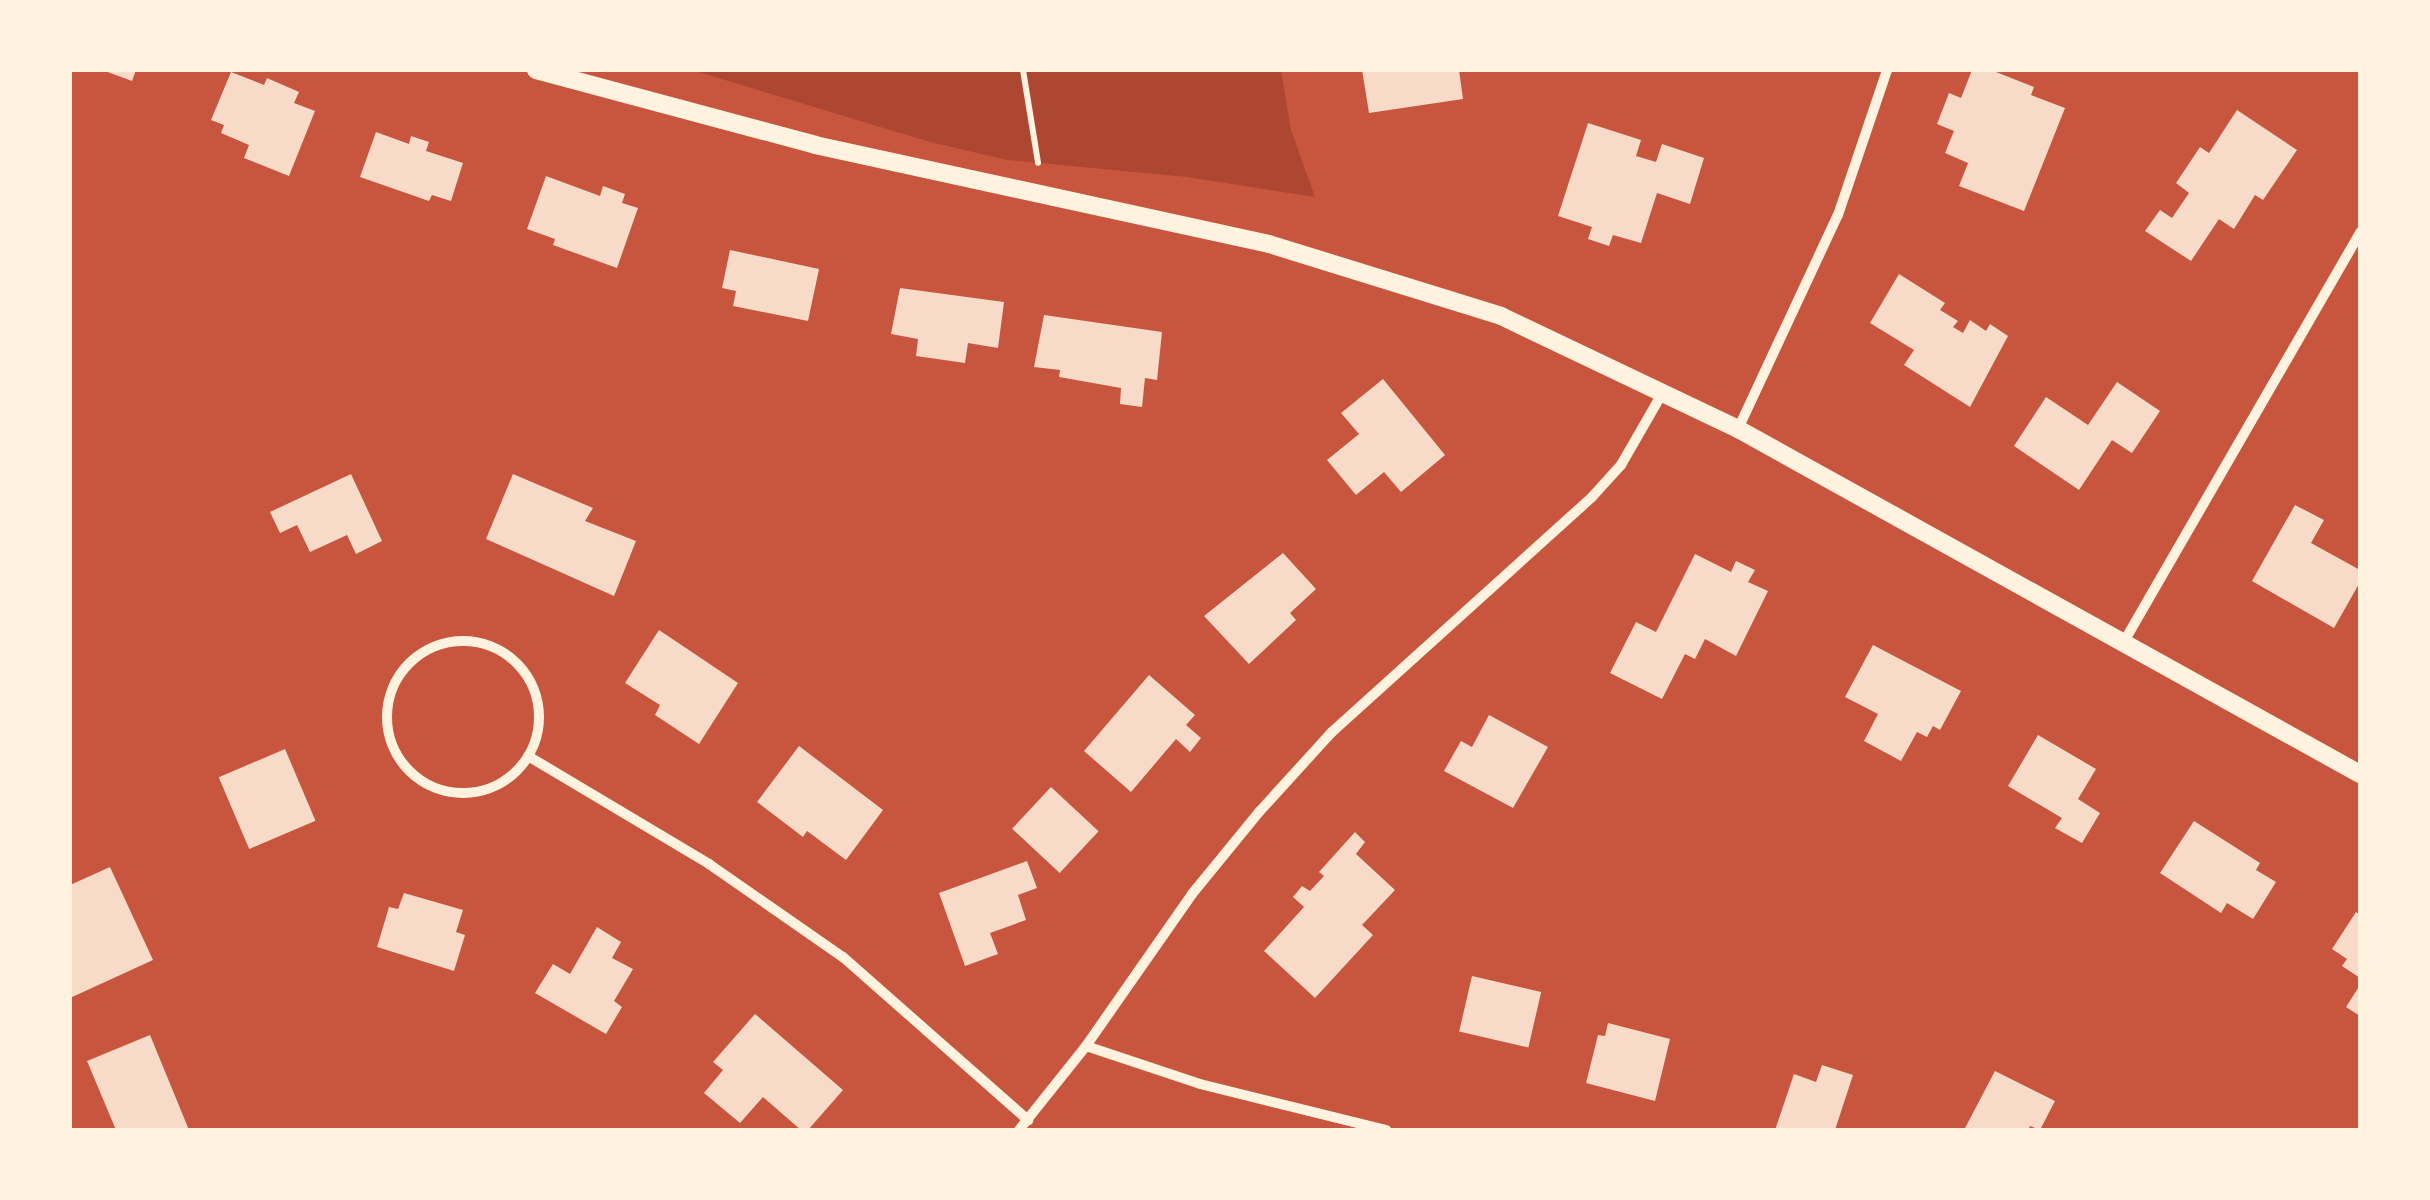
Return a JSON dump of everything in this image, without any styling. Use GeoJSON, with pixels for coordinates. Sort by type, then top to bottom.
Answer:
{"type":"FeatureCollection","features":[{"type":"Feature","properties":{"kind":"street"},"geometry":{"type":"LineString","coordinates":[[536,70],[815,145],[1269,244],[1501,316],[1738,428],[2360,774]]}},
{"type":"Feature","properties":{"kind":"street"},"geometry":{"type":"LineString","coordinates":[[1738,428],[1838,216],[1887,70]]}},
{"type":"Feature","properties":{"kind":"street"},"geometry":{"type":"LineString","coordinates":[[2122,644],[2360,232]]}},
{"type":"Feature","properties":{"kind":"street"},"geometry":{"type":"LineString","coordinates":[[1019,1130],[1086,1046],[1192,894],[1260,811],[1332,732],[1592,497],[1621,465],[1664,391]]}},
{"type":"Feature","properties":{"kind":"street"},"geometry":{"type":"LineString","coordinates":[[464,641],[502,652],[522,668],[538,705],[538,731],[528,756],[511,776],[488,789],[462,793],[424,782],[404,765],[391,742],[388,702],[398,678],[415,658],[438,645],[464,641]]}},
{"type":"Feature","properties":{"kind":"street"},"geometry":{"type":"LineString","coordinates":[[528,756],[710,864],[843,957],[1028,1120]]}},
{"type":"Feature","properties":{"kind":"street"},"geometry":{"type":"LineString","coordinates":[[1086,1046],[1200,1084],[1386,1130]]}},
{"type":"Feature","properties":{"kind":"path"},"geometry":{"type":"LineString","coordinates":[[1023,70],[1044,194]]}},
{"type":"Feature","properties":{"kind":"shaded area"},"geometry":{"type":"Polygon","coordinates":[[[692,70],[1281,70],[1291,130],[1315,197],[1187,177],[1007,160],[930,142],[692,70]]]}},
{"type":"Feature","properties":{"kind":"building"},"geometry":{"type":"Polygon","coordinates":[[[102,70],[136,70],[132,81],[102,70]]]}},
{"type":"Feature","properties":{"kind":"building"},"geometry":{"type":"Polygon","coordinates":[[[1362,70],[1459,70],[1463,99],[1369,113],[1362,70]]]}},
{"type":"Feature","properties":{"kind":"building"},"geometry":{"type":"Polygon","coordinates":[[[1972,70],[1991,70],[2034,87],[2031,95],[2065,108],[2024,211],[1959,186],[1968,163],[1945,153],[1954,131],[1937,124],[1949,93],[1961,98],[1972,70]]]}},
{"type":"Feature","properties":{"kind":"building"},"geometry":{"type":"Polygon","coordinates":[[[231,72],[264,85],[267,78],[299,92],[294,103],[315,111],[289,176],[244,158],[249,145],[221,133],[224,125],[211,120],[231,72]]]}},
{"type":"Feature","properties":{"kind":"building"},"geometry":{"type":"Polygon","coordinates":[[[2237,110],[2297,150],[2263,200],[2255,195],[2234,229],[2219,219],[2191,261],[2145,231],[2160,210],[2172,218],[2189,193],[2176,183],[2200,147],[2209,153],[2237,110]]]}},
{"type":"Feature","properties":{"kind":"building"},"geometry":{"type":"Polygon","coordinates":[[[1588,123],[1641,140],[1636,156],[1656,162],[1662,144],[1704,158],[1690,204],[1657,193],[1641,243],[1613,235],[1609,246],[1588,239],[1592,227],[1558,216],[1588,123]]]}},
{"type":"Feature","properties":{"kind":"building"},"geometry":{"type":"Polygon","coordinates":[[[376,132],[409,144],[411,136],[429,142],[426,151],[463,163],[451,201],[432,195],[429,201],[360,177],[376,132]]]}},
{"type":"Feature","properties":{"kind":"building"},"geometry":{"type":"Polygon","coordinates":[[[546,176],[600,196],[603,186],[625,194],[622,203],[638,208],[617,268],[553,245],[555,239],[527,229],[546,176]]]}},
{"type":"Feature","properties":{"kind":"building"},"geometry":{"type":"Polygon","coordinates":[[[730,250],[819,269],[808,321],[733,306],[736,291],[722,288],[730,250]]]}},
{"type":"Feature","properties":{"kind":"building"},"geometry":{"type":"Polygon","coordinates":[[[1899,274],[1945,303],[1940,310],[1958,321],[1953,327],[1963,333],[1970,320],[1986,331],[1990,324],[2008,336],[1970,407],[1904,365],[1914,350],[1870,323],[1899,274]]]}},
{"type":"Feature","properties":{"kind":"building"},"geometry":{"type":"Polygon","coordinates":[[[900,288],[1004,302],[998,348],[968,343],[965,363],[916,356],[918,339],[891,334],[900,288]]]}},
{"type":"Feature","properties":{"kind":"building"},"geometry":{"type":"Polygon","coordinates":[[[1044,315],[1162,332],[1157,380],[1145,378],[1142,407],[1120,404],[1121,388],[1059,377],[1060,370],[1034,367],[1044,315]]]}},
{"type":"Feature","properties":{"kind":"building"},"geometry":{"type":"Polygon","coordinates":[[[1383,379],[1445,455],[1401,492],[1384,472],[1356,495],[1327,460],[1359,434],[1341,413],[1383,379]]]}},
{"type":"Feature","properties":{"kind":"building"},"geometry":{"type":"Polygon","coordinates":[[[2117,382],[2160,411],[2132,453],[2112,440],[2079,490],[2014,446],[2046,397],[2088,425],[2117,382]]]}},
{"type":"Feature","properties":{"kind":"building"},"geometry":{"type":"Polygon","coordinates":[[[351,474],[382,541],[356,554],[347,535],[310,552],[297,525],[280,533],[270,512],[351,474]]]}},
{"type":"Feature","properties":{"kind":"building"},"geometry":{"type":"Polygon","coordinates":[[[513,474],[593,508],[585,521],[636,541],[614,596],[486,539],[513,474]]]}},
{"type":"Feature","properties":{"kind":"building"},"geometry":{"type":"Polygon","coordinates":[[[2295,505],[2324,520],[2311,543],[2360,570],[2360,582],[2334,628],[2252,581],[2295,505]]]}},
{"type":"Feature","properties":{"kind":"building"},"geometry":{"type":"Polygon","coordinates":[[[1283,553],[1316,589],[1290,613],[1296,620],[1249,664],[1204,616],[1283,553]]]}},
{"type":"Feature","properties":{"kind":"building"},"geometry":{"type":"Polygon","coordinates":[[[1695,554],[1731,572],[1736,561],[1755,570],[1748,582],[1768,591],[1736,656],[1705,639],[1695,659],[1685,654],[1662,699],[1610,673],[1636,622],[1656,632],[1695,554]]]}},
{"type":"Feature","properties":{"kind":"building"},"geometry":{"type":"Polygon","coordinates":[[[659,630],[738,683],[699,744],[655,715],[660,705],[625,683],[659,630]]]}},
{"type":"Feature","properties":{"kind":"building"},"geometry":{"type":"Polygon","coordinates":[[[1873,645],[1961,691],[1940,730],[1933,726],[1927,737],[1917,732],[1901,761],[1864,741],[1878,714],[1845,697],[1873,645]]]}},
{"type":"Feature","properties":{"kind":"building"},"geometry":{"type":"Polygon","coordinates":[[[1149,675],[1195,715],[1186,725],[1201,738],[1190,752],[1176,739],[1131,792],[1084,751],[1149,675]]]}},
{"type":"Feature","properties":{"kind":"building"},"geometry":{"type":"Polygon","coordinates":[[[1489,715],[1548,747],[1513,808],[1444,771],[1461,741],[1472,747],[1489,715]]]}},
{"type":"Feature","properties":{"kind":"building"},"geometry":{"type":"Polygon","coordinates":[[[2038,735],[2096,769],[2078,799],[2100,813],[2082,843],[2055,828],[2062,818],[2008,786],[2038,735]]]}},
{"type":"Feature","properties":{"kind":"building"},"geometry":{"type":"Polygon","coordinates":[[[799,746],[883,810],[846,860],[807,831],[803,837],[757,802],[799,746]]]}},
{"type":"Feature","properties":{"kind":"building"},"geometry":{"type":"Polygon","coordinates":[[[285,749],[315,821],[249,849],[219,777],[285,749]]]}},
{"type":"Feature","properties":{"kind":"building"},"geometry":{"type":"Polygon","coordinates":[[[1051,787],[1099,831],[1060,873],[1012,829],[1051,787]]]}},
{"type":"Feature","properties":{"kind":"building"},"geometry":{"type":"Polygon","coordinates":[[[2194,821],[2260,863],[2256,870],[2276,882],[2253,919],[2227,903],[2221,913],[2160,873],[2194,821]]]}},
{"type":"Feature","properties":{"kind":"building"},"geometry":{"type":"Polygon","coordinates":[[[1355,832],[1365,842],[1356,854],[1395,890],[1362,925],[1373,935],[1315,998],[1264,951],[1304,907],[1293,897],[1302,886],[1310,891],[1324,876],[1319,872],[1355,832]]]}},
{"type":"Feature","properties":{"kind":"building"},"geometry":{"type":"Polygon","coordinates":[[[1027,861],[1037,888],[1018,895],[1026,920],[990,933],[998,954],[965,966],[939,893],[1027,861]]]}},
{"type":"Feature","properties":{"kind":"building"},"geometry":{"type":"Polygon","coordinates":[[[110,867],[153,960],[70,998],[70,885],[110,867]]]}},
{"type":"Feature","properties":{"kind":"building"},"geometry":{"type":"Polygon","coordinates":[[[404,893],[463,910],[456,932],[465,935],[454,971],[377,947],[389,907],[398,909],[404,893]]]}},
{"type":"Feature","properties":{"kind":"building"},"geometry":{"type":"Polygon","coordinates":[[[2356,912],[2360,915],[2360,978],[2342,966],[2347,959],[2332,949],[2356,912]]]}},
{"type":"Feature","properties":{"kind":"building"},"geometry":{"type":"Polygon","coordinates":[[[597,927],[621,942],[612,958],[633,969],[614,1001],[622,1007],[606,1034],[535,993],[553,964],[570,974],[597,927]]]}},
{"type":"Feature","properties":{"kind":"building"},"geometry":{"type":"Polygon","coordinates":[[[1472,976],[1541,992],[1528,1048],[1459,1032],[1472,976]]]}},
{"type":"Feature","properties":{"kind":"building"},"geometry":{"type":"Polygon","coordinates":[[[2360,985],[2360,1016],[2346,1007],[2360,985]]]}},
{"type":"Feature","properties":{"kind":"building"},"geometry":{"type":"Polygon","coordinates":[[[755,1014],[843,1090],[808,1130],[801,1130],[763,1097],[740,1123],[704,1093],[723,1070],[713,1062],[755,1014]]]}},
{"type":"Feature","properties":{"kind":"building"},"geometry":{"type":"Polygon","coordinates":[[[1608,1023],[1670,1039],[1655,1101],[1586,1083],[1598,1035],[1605,1036],[1608,1023]]]}},
{"type":"Feature","properties":{"kind":"building"},"geometry":{"type":"Polygon","coordinates":[[[150,1035],[189,1130],[116,1130],[87,1061],[150,1035]]]}},
{"type":"Feature","properties":{"kind":"building"},"geometry":{"type":"Polygon","coordinates":[[[1822,1065],[1853,1075],[1835,1130],[1775,1130],[1794,1074],[1816,1082],[1822,1065]]]}},
{"type":"Feature","properties":{"kind":"building"},"geometry":{"type":"Polygon","coordinates":[[[1995,1071],[2055,1101],[2040,1130],[2030,1126],[2028,1130],[1964,1130],[1995,1071]]]}}]}
